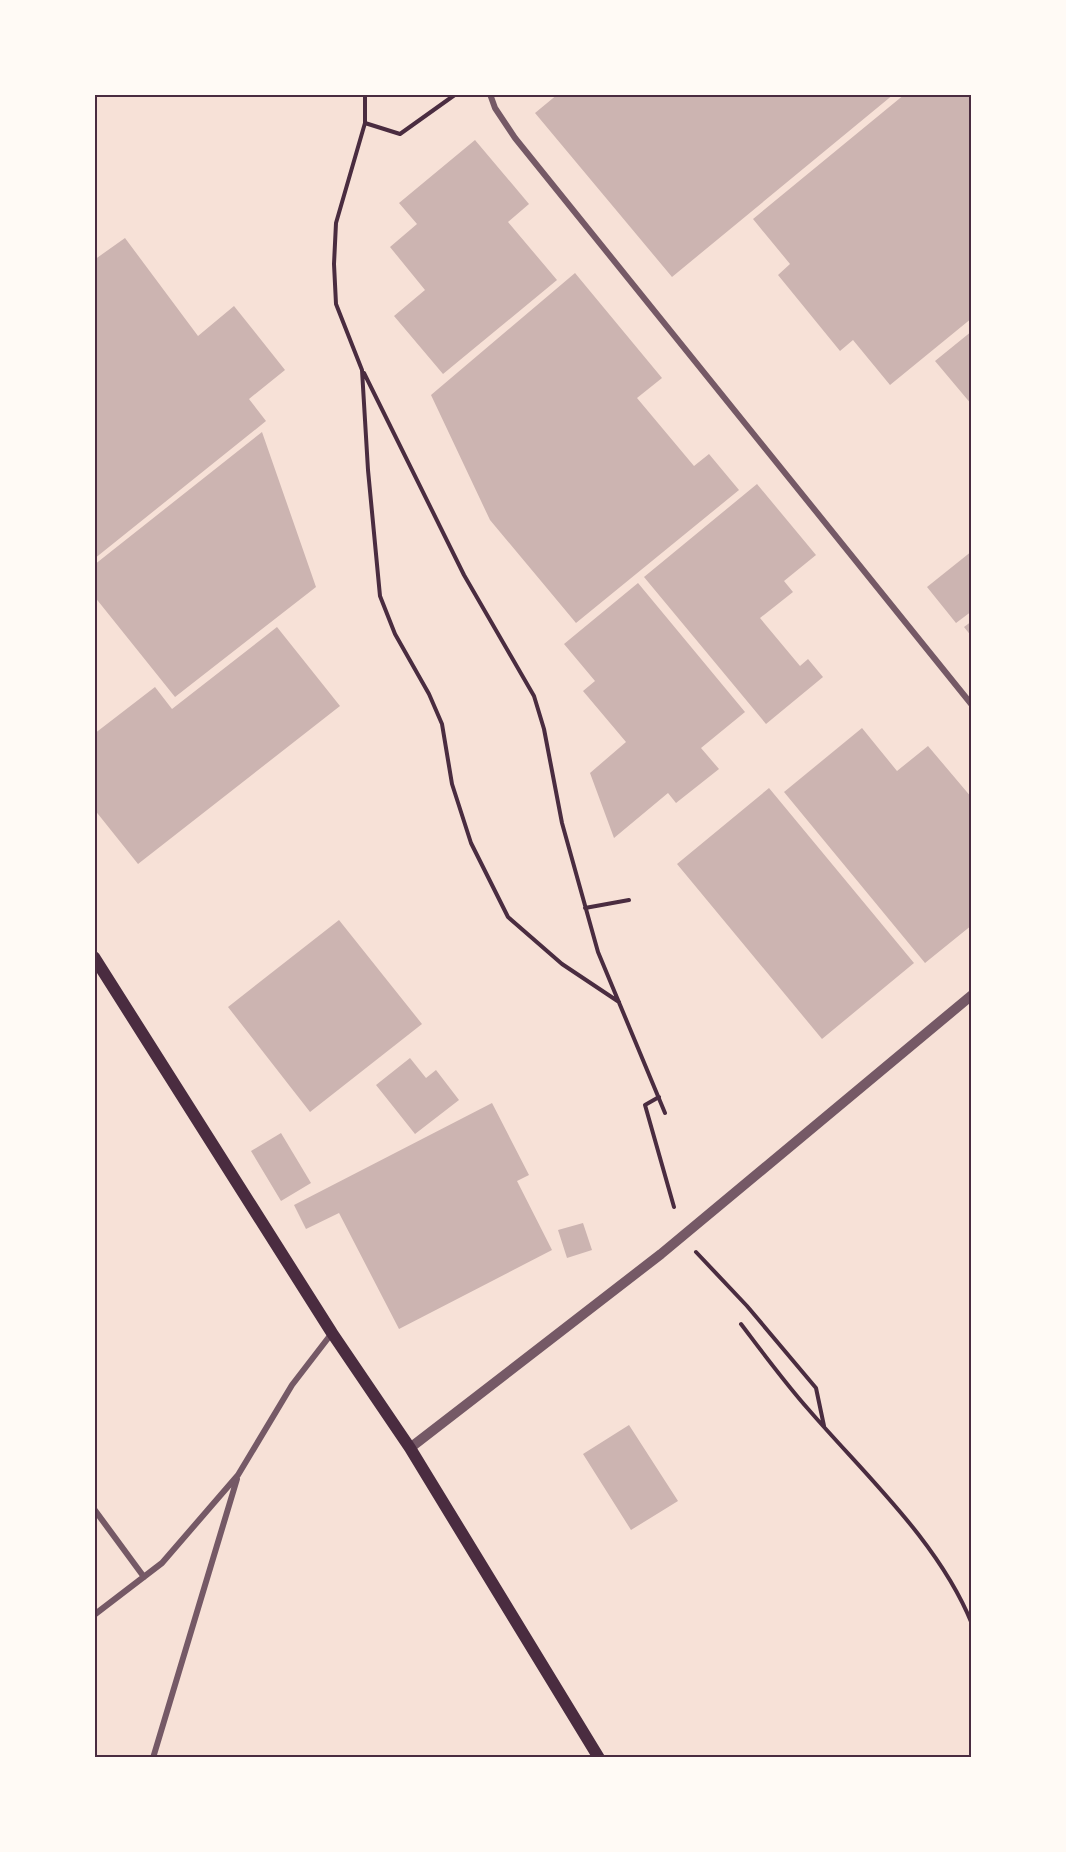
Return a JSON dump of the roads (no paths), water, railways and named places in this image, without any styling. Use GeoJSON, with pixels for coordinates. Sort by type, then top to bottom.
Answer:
{"type":"FeatureCollection","features":[{"type":"Feature","properties":{"kind":"main road"},"geometry":{"type":"LineString","coordinates":[[95,960],[332,1333],[410,1448],[599,1758]]}},
{"type":"Feature","properties":{"kind":"street"},"geometry":{"type":"LineString","coordinates":[[490,94],[495,108],[515,138],[972,705]]}},
{"type":"Feature","properties":{"kind":"street"},"geometry":{"type":"LineString","coordinates":[[410,1448],[661,1254],[972,995]]}},
{"type":"Feature","properties":{"kind":"street"},"geometry":{"type":"LineString","coordinates":[[94,1615],[162,1563],[238,1475],[292,1385],[332,1333]]}},
{"type":"Feature","properties":{"kind":"street"},"geometry":{"type":"LineString","coordinates":[[153,1758],[238,1475]]}},
{"type":"Feature","properties":{"kind":"street"},"geometry":{"type":"LineString","coordinates":[[94,1509],[144,1577]]}}]}
